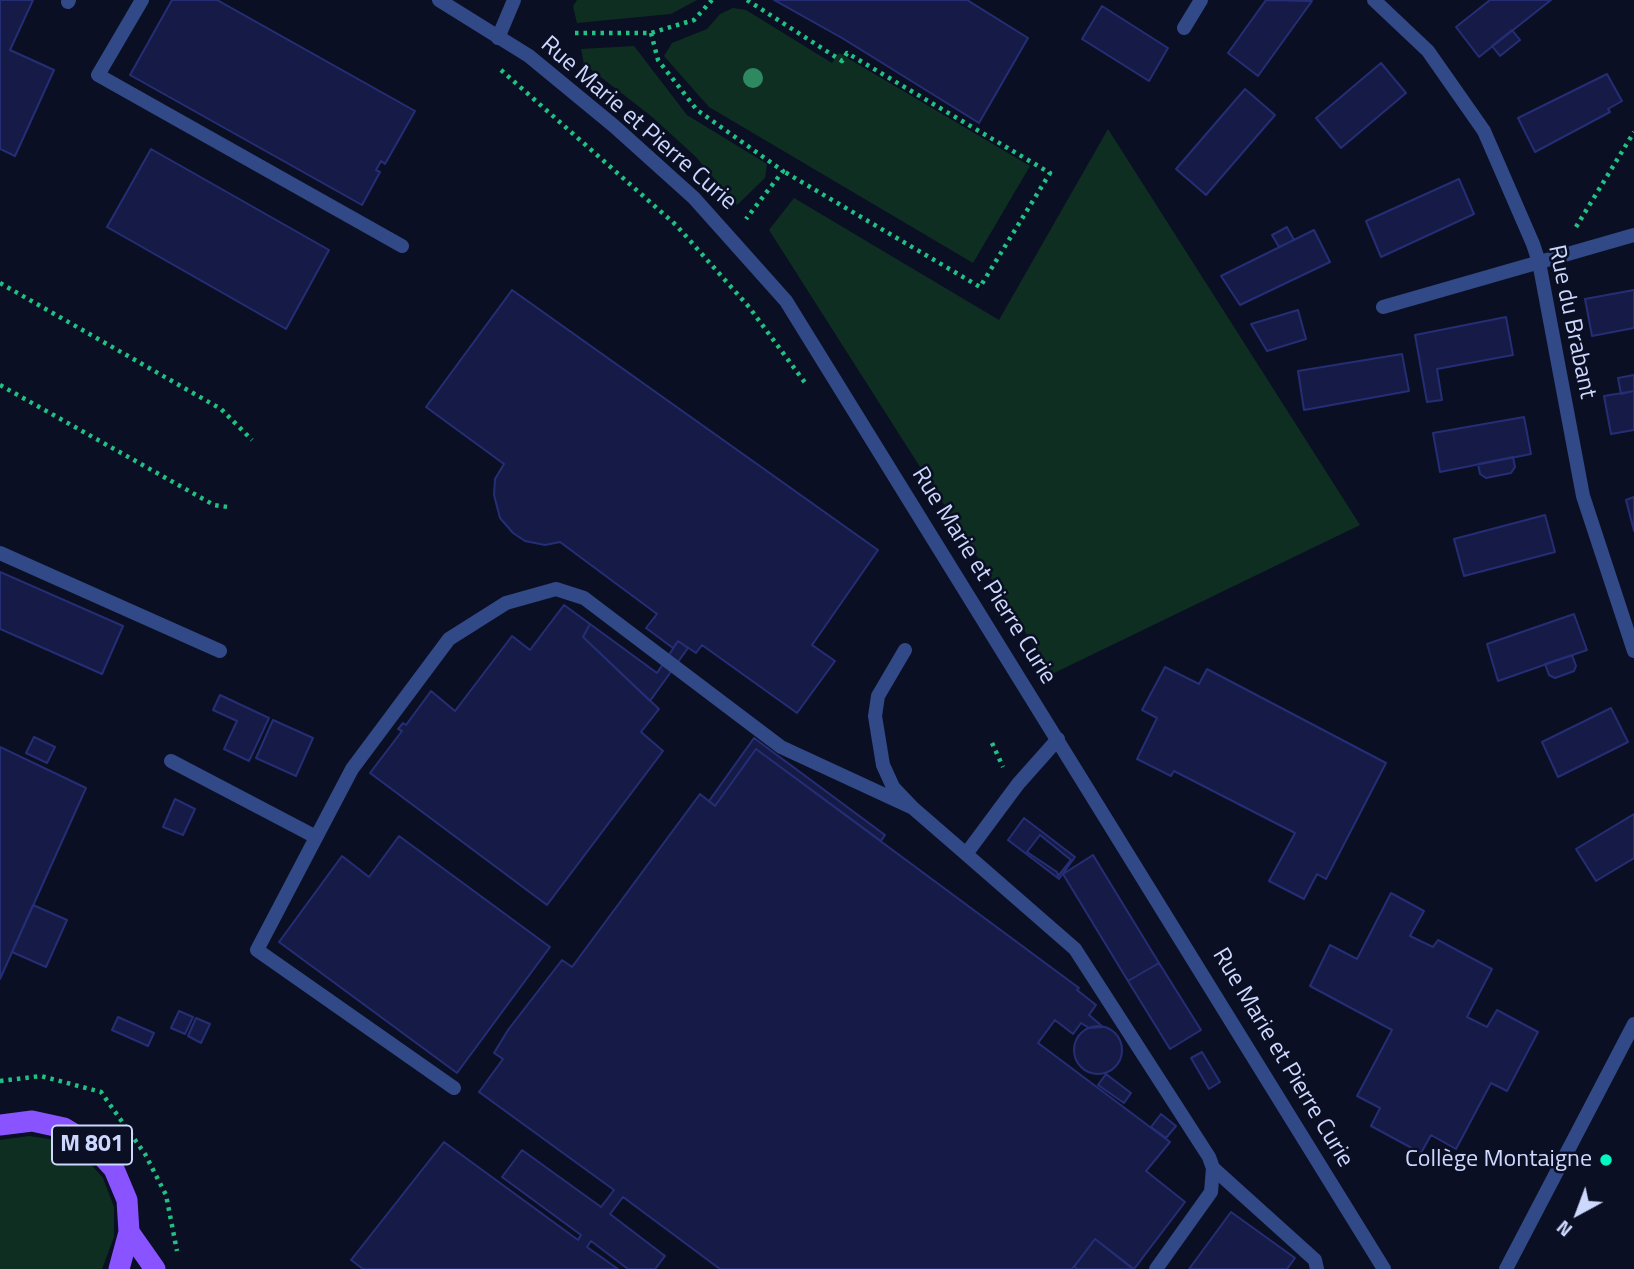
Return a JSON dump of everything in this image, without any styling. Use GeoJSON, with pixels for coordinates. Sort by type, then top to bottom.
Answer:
{"type":"FeatureCollection","features":[{"type":"Feature","properties":{"kind":"main road","name":"M 801"},"geometry":{"type":"LineString","coordinates":[[0,1125],[32,1121],[64,1128],[92,1145],[114,1170],[127,1200],[130,1232],[118,1269]]}},
{"type":"Feature","properties":{"kind":"main road","name":"M 801"},"geometry":{"type":"LineString","coordinates":[[130,1232],[155,1269]]}},
{"type":"Feature","properties":{"kind":"street"},"geometry":{"type":"LineString","coordinates":[[142,0],[99,75],[402,246]]}},
{"type":"Feature","properties":{"kind":"street","name":"Rue Marie et Pierre Curie"},"geometry":{"type":"LineString","coordinates":[[439,0],[528,55],[694,198],[786,301],[1384,1269]]}},
{"type":"Feature","properties":{"kind":"street"},"geometry":{"type":"LineString","coordinates":[[498,37],[514,0]]}},
{"type":"Feature","properties":{"kind":"street"},"geometry":{"type":"LineString","coordinates":[[1184,28],[1201,0]]}},
{"type":"Feature","properties":{"kind":"street","name":"Rue du Brabant"},"geometry":{"type":"LineString","coordinates":[[1374,0],[1428,51],[1484,131],[1539,262],[1583,496],[1634,651]]}},
{"type":"Feature","properties":{"kind":"street"},"geometry":{"type":"LineString","coordinates":[[1382,307],[1634,235]]}},
{"type":"Feature","properties":{"kind":"street"},"geometry":{"type":"LineString","coordinates":[[0,553],[220,651]]}},
{"type":"Feature","properties":{"kind":"street"},"geometry":{"type":"LineString","coordinates":[[454,1088],[257,950],[352,769],[449,639],[506,603],[556,589],[584,598],[781,747],[913,808]]}},
{"type":"Feature","properties":{"kind":"street"},"geometry":{"type":"LineString","coordinates":[[905,650],[884,680],[874,716],[883,765],[893,787],[913,808],[1054,929],[1088,966],[1213,1168],[1315,1260],[1317,1269]]}},
{"type":"Feature","properties":{"kind":"street"},"geometry":{"type":"LineString","coordinates":[[966,854],[1018,784],[1058,739]]}},
{"type":"Feature","properties":{"kind":"street"},"geometry":{"type":"LineString","coordinates":[[171,761],[316,837]]}},
{"type":"Feature","properties":{"kind":"street"},"geometry":{"type":"LineString","coordinates":[[1506,1269],[1634,1024]]}},
{"type":"Feature","properties":{"kind":"street"},"geometry":{"type":"LineString","coordinates":[[1156,1269],[1206,1203],[1211,1192],[1213,1168]]}},
{"type":"Feature","properties":{"kind":"path"},"geometry":{"type":"LineString","coordinates":[[575,33],[651,33],[694,20],[712,0]]}},
{"type":"Feature","properties":{"kind":"path"},"geometry":{"type":"LineString","coordinates":[[651,33],[658,60],[696,110],[783,171],[980,287],[1050,173],[847,52],[842,61],[747,0]]}},
{"type":"Feature","properties":{"kind":"path","name":"Rue Marie et Pierre Curie"},"geometry":{"type":"LineString","coordinates":[[513,80],[676,225],[749,307],[807,385]]}},
{"type":"Feature","properties":{"kind":"path"},"geometry":{"type":"LineString","coordinates":[[1580,250],[1575,229],[1634,132]]}},
{"type":"Feature","properties":{"kind":"path"},"geometry":{"type":"LineString","coordinates":[[746,219],[783,171]]}},
{"type":"Feature","properties":{"kind":"path"},"geometry":{"type":"LineString","coordinates":[[0,283],[221,408],[252,440]]}},
{"type":"Feature","properties":{"kind":"path"},"geometry":{"type":"LineString","coordinates":[[0,385],[214,505],[228,508]]}},
{"type":"Feature","properties":{"kind":"path"},"geometry":{"type":"LineString","coordinates":[[992,743],[1003,768]]}},
{"type":"Feature","properties":{"kind":"green space"},"geometry":{"type":"Polygon","coordinates":[[[577,0],[697,0],[671,14],[577,23],[573,6],[577,0]]]}},
{"type":"Feature","properties":{"kind":"green space"},"geometry":{"type":"Polygon","coordinates":[[[733,8],[746,10],[832,63],[839,53],[1030,166],[973,263],[709,107],[664,56],[672,43],[707,29],[720,14],[733,8]]]}},
{"type":"Feature","properties":{"kind":"green space"},"geometry":{"type":"Polygon","coordinates":[[[634,46],[687,115],[767,164],[765,178],[737,205],[695,156],[651,116],[584,64],[581,49],[634,46]]]}},
{"type":"Feature","properties":{"kind":"green space"},"geometry":{"type":"Polygon","coordinates":[[[1108,129],[1360,525],[1052,674],[769,230],[794,198],[999,320],[1108,129]]]}},
{"type":"Feature","properties":{"kind":"green space"},"geometry":{"type":"Polygon","coordinates":[[[29,1136],[56,1140],[83,1155],[103,1178],[114,1207],[114,1237],[102,1269],[0,1269],[0,1140],[29,1136]]]}},
{"type":"Feature","properties":{"kind":"building"},"geometry":{"type":"Polygon","coordinates":[[[0,0],[33,0],[10,50],[54,70],[15,156],[0,149],[0,0]]]}},
{"type":"Feature","properties":{"kind":"building"},"geometry":{"type":"Polygon","coordinates":[[[172,0],[217,0],[415,111],[385,164],[381,161],[376,170],[380,172],[362,205],[130,75],[172,0]]]}},
{"type":"Feature","properties":{"kind":"building"},"geometry":{"type":"Polygon","coordinates":[[[774,0],[967,0],[1028,38],[979,123],[842,38],[774,0]]]}},
{"type":"Feature","properties":{"kind":"building"},"geometry":{"type":"Polygon","coordinates":[[[1266,0],[1312,1],[1258,76],[1228,53],[1266,0]]]}},
{"type":"Feature","properties":{"kind":"building"},"geometry":{"type":"Polygon","coordinates":[[[1490,0],[1551,0],[1479,57],[1456,27],[1490,0]]]}},
{"type":"Feature","properties":{"kind":"building"},"geometry":{"type":"Polygon","coordinates":[[[1102,6],[1168,48],[1149,81],[1082,39],[1102,6]]]}},
{"type":"Feature","properties":{"kind":"building"},"geometry":{"type":"Polygon","coordinates":[[[1512,30],[1520,40],[1500,56],[1492,46],[1512,30]]]}},
{"type":"Feature","properties":{"kind":"building"},"geometry":{"type":"Polygon","coordinates":[[[1381,63],[1406,93],[1341,148],[1316,118],[1381,63]]]}},
{"type":"Feature","properties":{"kind":"building"},"geometry":{"type":"Polygon","coordinates":[[[1607,74],[1622,101],[1608,109],[1610,112],[1535,152],[1518,118],[1607,74]]]}},
{"type":"Feature","properties":{"kind":"building"},"geometry":{"type":"Polygon","coordinates":[[[1245,89],[1275,115],[1206,195],[1176,169],[1245,89]]]}},
{"type":"Feature","properties":{"kind":"building"},"geometry":{"type":"Polygon","coordinates":[[[151,149],[329,250],[286,329],[107,227],[151,149]]]}},
{"type":"Feature","properties":{"kind":"building"},"geometry":{"type":"Polygon","coordinates":[[[1459,179],[1474,214],[1381,257],[1366,221],[1459,179]]]}},
{"type":"Feature","properties":{"kind":"building"},"geometry":{"type":"Polygon","coordinates":[[[1287,227],[1294,240],[1279,247],[1272,235],[1287,227]]]}},
{"type":"Feature","properties":{"kind":"building"},"geometry":{"type":"Polygon","coordinates":[[[1314,230],[1330,262],[1240,305],[1221,276],[1314,230]]]}},
{"type":"Feature","properties":{"kind":"building"},"geometry":{"type":"Polygon","coordinates":[[[512,290],[878,550],[812,645],[835,661],[797,713],[702,645],[696,653],[678,641],[673,648],[646,628],[657,614],[560,542],[545,545],[525,541],[513,533],[500,518],[494,495],[495,479],[504,464],[426,407],[512,290]]]}},
{"type":"Feature","properties":{"kind":"building"},"geometry":{"type":"Polygon","coordinates":[[[1634,290],[1634,328],[1592,336],[1585,299],[1634,290]]]}},
{"type":"Feature","properties":{"kind":"building"},"geometry":{"type":"Polygon","coordinates":[[[1298,310],[1306,339],[1267,351],[1251,324],[1298,310]]]}},
{"type":"Feature","properties":{"kind":"building"},"geometry":{"type":"Polygon","coordinates":[[[1506,317],[1513,355],[1437,369],[1442,400],[1427,402],[1415,335],[1506,317]]]}},
{"type":"Feature","properties":{"kind":"building"},"geometry":{"type":"Polygon","coordinates":[[[1402,354],[1409,391],[1304,410],[1298,371],[1402,354]]]}},
{"type":"Feature","properties":{"kind":"building"},"geometry":{"type":"Polygon","coordinates":[[[1634,375],[1634,391],[1621,394],[1618,378],[1634,375]]]}},
{"type":"Feature","properties":{"kind":"building"},"geometry":{"type":"Polygon","coordinates":[[[1634,391],[1634,430],[1611,434],[1604,396],[1634,391]]]}},
{"type":"Feature","properties":{"kind":"building"},"geometry":{"type":"Polygon","coordinates":[[[1524,417],[1531,454],[1440,472],[1433,433],[1524,417]]]}},
{"type":"Feature","properties":{"kind":"building"},"geometry":{"type":"Polygon","coordinates":[[[1513,457],[1515,467],[1511,473],[1486,478],[1480,474],[1478,464],[1513,457]]]}},
{"type":"Feature","properties":{"kind":"building"},"geometry":{"type":"Polygon","coordinates":[[[1634,497],[1634,531],[1626,500],[1634,497]]]}},
{"type":"Feature","properties":{"kind":"building"},"geometry":{"type":"Polygon","coordinates":[[[1545,515],[1555,552],[1464,576],[1454,539],[1545,515]]]}},
{"type":"Feature","properties":{"kind":"building"},"geometry":{"type":"Polygon","coordinates":[[[0,572],[123,626],[102,674],[0,629],[0,572]]]}},
{"type":"Feature","properties":{"kind":"building"},"geometry":{"type":"Polygon","coordinates":[[[564,605],[590,624],[583,637],[659,709],[641,732],[663,751],[547,905],[370,773],[402,731],[398,729],[403,723],[406,725],[431,691],[455,711],[512,636],[530,650],[564,605]]]}},
{"type":"Feature","properties":{"kind":"building"},"geometry":{"type":"Polygon","coordinates":[[[1574,614],[1587,650],[1498,681],[1487,644],[1574,614]]]}},
{"type":"Feature","properties":{"kind":"building"},"geometry":{"type":"Polygon","coordinates":[[[590,624],[657,673],[678,641],[688,648],[650,701],[583,637],[590,624]]]}},
{"type":"Feature","properties":{"kind":"building"},"geometry":{"type":"Polygon","coordinates":[[[1572,655],[1576,666],[1574,671],[1555,678],[1549,675],[1545,664],[1572,655]]]}},
{"type":"Feature","properties":{"kind":"building"},"geometry":{"type":"Polygon","coordinates":[[[1165,667],[1199,684],[1207,669],[1386,763],[1326,879],[1317,874],[1304,899],[1269,881],[1295,833],[1174,771],[1171,776],[1137,759],[1157,718],[1142,710],[1165,667]]]}},
{"type":"Feature","properties":{"kind":"building"},"geometry":{"type":"Polygon","coordinates":[[[220,695],[269,718],[249,761],[224,749],[237,721],[213,710],[220,695]]]}},
{"type":"Feature","properties":{"kind":"building"},"geometry":{"type":"Polygon","coordinates":[[[1611,708],[1628,742],[1558,777],[1542,742],[1611,708]]]}},
{"type":"Feature","properties":{"kind":"building"},"geometry":{"type":"Polygon","coordinates":[[[273,720],[313,738],[296,776],[256,758],[273,720]]]}},
{"type":"Feature","properties":{"kind":"building"},"geometry":{"type":"Polygon","coordinates":[[[34,737],[55,747],[47,763],[26,753],[34,737]]]}},
{"type":"Feature","properties":{"kind":"building"},"geometry":{"type":"Polygon","coordinates":[[[754,738],[885,835],[881,841],[756,749],[715,806],[709,801],[754,738]]]}},
{"type":"Feature","properties":{"kind":"building"},"geometry":{"type":"Polygon","coordinates":[[[0,747],[86,788],[0,979],[0,747]]]}},
{"type":"Feature","properties":{"kind":"building"},"geometry":{"type":"Polygon","coordinates":[[[756,749],[1079,988],[1077,990],[1096,1005],[1089,1015],[1103,1027],[1089,1028],[1081,1023],[1073,1034],[1055,1020],[1038,1043],[1170,1142],[1146,1171],[1185,1202],[1134,1269],[1095,1239],[1072,1269],[720,1269],[623,1197],[610,1214],[665,1256],[655,1269],[628,1269],[591,1241],[587,1247],[618,1269],[363,1269],[351,1260],[444,1142],[578,1240],[581,1235],[502,1177],[522,1150],[601,1207],[614,1190],[479,1092],[503,1059],[494,1053],[508,1030],[562,960],[572,967],[700,794],[715,806],[756,749]]]}},
{"type":"Feature","properties":{"kind":"building"},"geometry":{"type":"Polygon","coordinates":[[[175,799],[195,809],[183,835],[163,827],[175,799]]]}},
{"type":"Feature","properties":{"kind":"building"},"geometry":{"type":"Polygon","coordinates":[[[1634,814],[1634,858],[1596,881],[1576,849],[1634,814]]]}},
{"type":"Feature","properties":{"kind":"building"},"geometry":{"type":"Polygon","coordinates":[[[1024,818],[1075,857],[1059,879],[1008,840],[1024,818]],[[1040,835],[1027,852],[1057,872],[1058,876],[1071,860],[1040,835]]]}},
{"type":"Feature","properties":{"kind":"building"},"geometry":{"type":"Polygon","coordinates":[[[399,836],[550,947],[457,1073],[279,942],[342,856],[369,877],[399,836]]]}},
{"type":"Feature","properties":{"kind":"building"},"geometry":{"type":"Polygon","coordinates":[[[1093,855],[1159,963],[1128,981],[1063,874],[1093,855]]]}},
{"type":"Feature","properties":{"kind":"building"},"geometry":{"type":"Polygon","coordinates":[[[1391,893],[1424,911],[1410,936],[1433,947],[1438,940],[1492,969],[1467,1017],[1487,1027],[1497,1010],[1538,1032],[1507,1091],[1491,1083],[1456,1149],[1431,1135],[1421,1153],[1371,1126],[1380,1108],[1357,1096],[1392,1030],[1310,986],[1330,945],[1357,959],[1391,893]]]}},
{"type":"Feature","properties":{"kind":"building"},"geometry":{"type":"Polygon","coordinates":[[[33,905],[67,920],[46,967],[12,952],[33,905]]]}},
{"type":"Feature","properties":{"kind":"building"},"geometry":{"type":"Polygon","coordinates":[[[1159,963],[1201,1030],[1170,1049],[1128,981],[1159,963]]]}},
{"type":"Feature","properties":{"kind":"building"},"geometry":{"type":"Polygon","coordinates":[[[179,1011],[193,1017],[185,1034],[171,1028],[179,1011]]]}},
{"type":"Feature","properties":{"kind":"building"},"geometry":{"type":"Polygon","coordinates":[[[118,1017],[154,1033],[148,1046],[112,1030],[118,1017]]]}},
{"type":"Feature","properties":{"kind":"building"},"geometry":{"type":"Polygon","coordinates":[[[196,1018],[210,1024],[201,1043],[188,1036],[196,1018]]]}},
{"type":"Feature","properties":{"kind":"building"},"geometry":{"type":"Polygon","coordinates":[[[1098,1026],[1115,1033],[1122,1050],[1115,1067],[1098,1074],[1081,1067],[1074,1050],[1081,1033],[1098,1026]]]}},
{"type":"Feature","properties":{"kind":"building"},"geometry":{"type":"Polygon","coordinates":[[[1202,1052],[1220,1082],[1209,1089],[1191,1058],[1202,1052]]]}},
{"type":"Feature","properties":{"kind":"building"},"geometry":{"type":"Polygon","coordinates":[[[1106,1074],[1131,1093],[1124,1103],[1098,1085],[1106,1074]]]}},
{"type":"Feature","properties":{"kind":"building"},"geometry":{"type":"Polygon","coordinates":[[[1161,1114],[1176,1126],[1166,1138],[1151,1127],[1161,1114]]]}},
{"type":"Feature","properties":{"kind":"building"},"geometry":{"type":"Polygon","coordinates":[[[1231,1212],[1295,1258],[1287,1269],[1189,1269],[1231,1212]]]}},
{"type":"Feature","properties":{"kind":"building"},"geometry":{"type":"Polygon","coordinates":[[[1095,1239],[1133,1269],[1074,1267],[1095,1239]]]}},
{"type":"Feature","properties":{"kind":"place","name":"Collège Montaigne"},"geometry":{"type":"Point","coordinates":[1606,1160]}}]}
